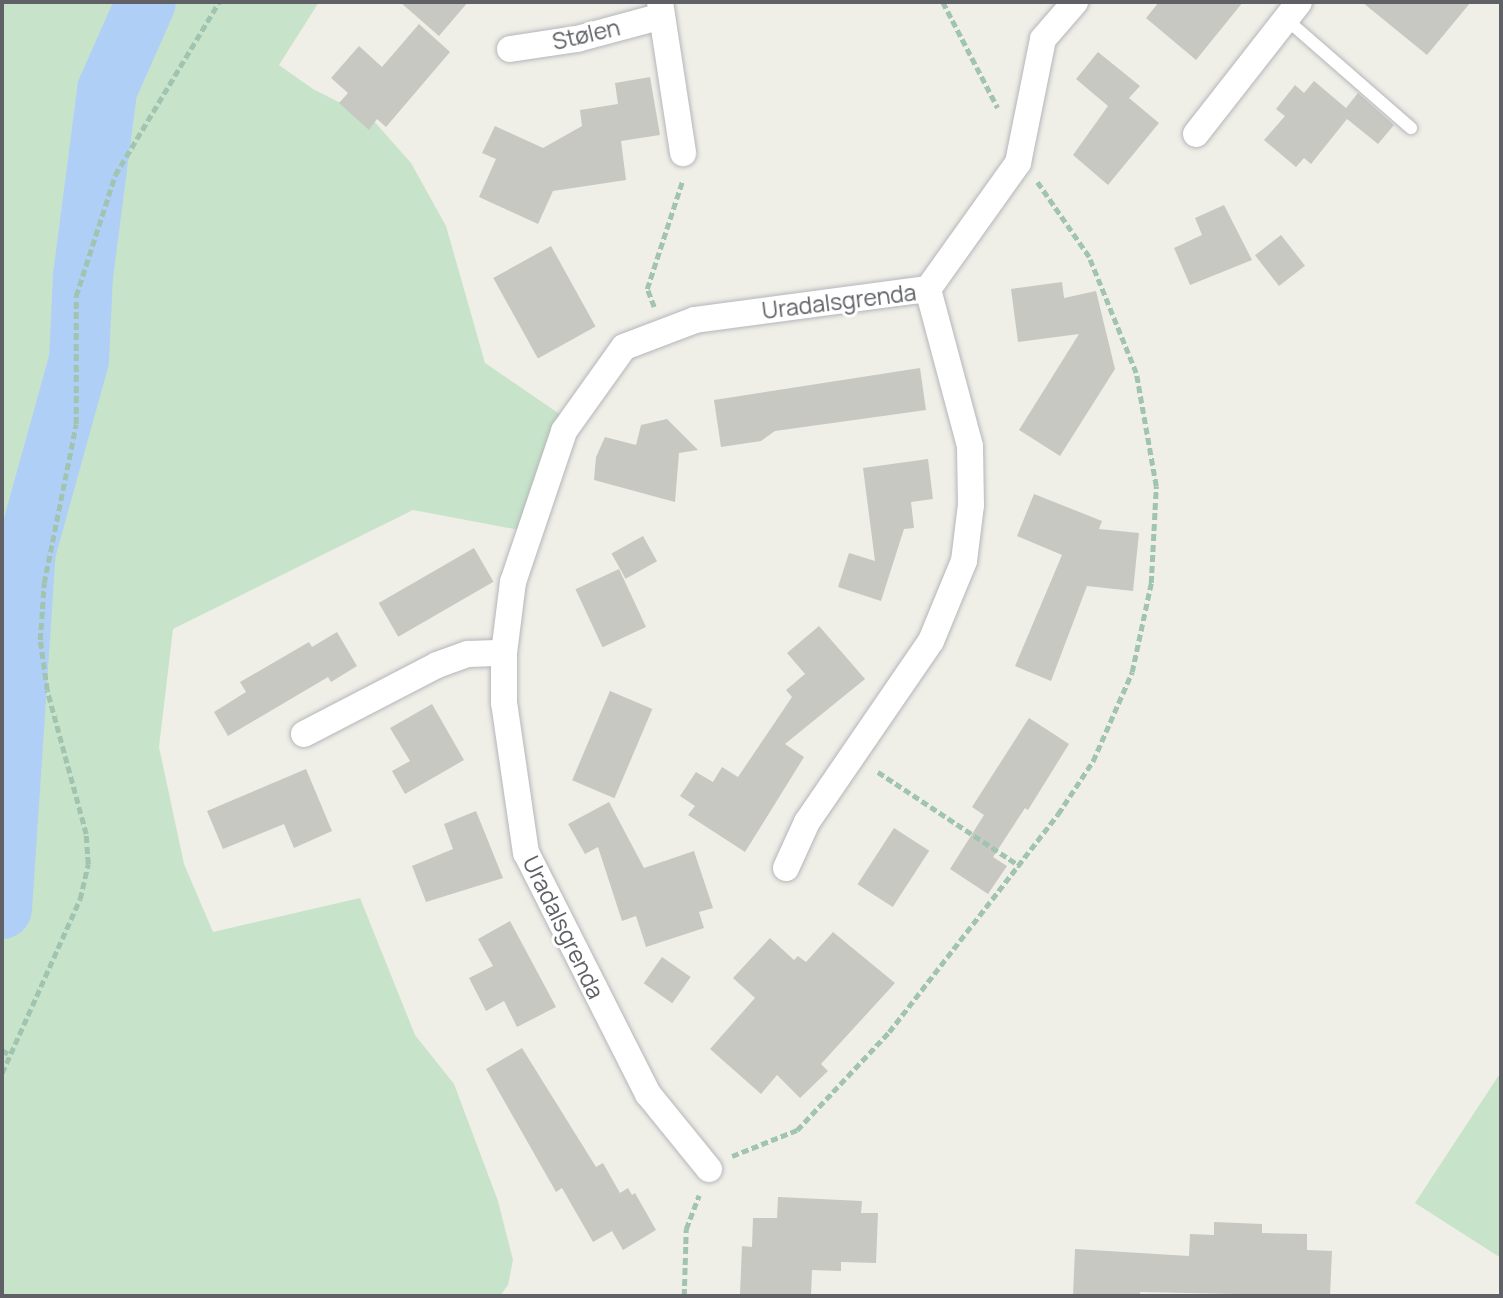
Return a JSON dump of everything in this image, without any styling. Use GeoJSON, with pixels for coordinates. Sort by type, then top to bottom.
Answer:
{"type":"FeatureCollection","features":[{"type":"Feature","properties":{"kind":"street"},"geometry":{"type":"LineString","coordinates":[[928,289],[1017,163],[1043,39],[1075,2]]}},
{"type":"Feature","properties":{"kind":"street","name":"Stølen"},"geometry":{"type":"LineString","coordinates":[[510,49],[577,39],[661,9],[683,153]]}},
{"type":"Feature","properties":{"kind":"street"},"geometry":{"type":"LineString","coordinates":[[1196,134],[1293,10]]}},
{"type":"Feature","properties":{"kind":"street","name":"Uradalsgrenda"},"geometry":{"type":"LineString","coordinates":[[709,1169],[648,1094],[526,853],[504,703],[504,653],[513,582],[564,431],[624,347],[695,320],[928,289],[970,446],[971,505],[964,561],[931,640],[807,822],[786,868]]}},
{"type":"Feature","properties":{"kind":"street"},"geometry":{"type":"LineString","coordinates":[[304,734],[437,665],[468,654],[504,653]]}},
{"type":"Feature","properties":{"kind":"lane"},"geometry":{"type":"LineString","coordinates":[[1293,10],[1411,128]]}},
{"type":"Feature","properties":{"kind":"path"},"geometry":{"type":"LineString","coordinates":[[2,1073],[80,899],[88,864],[86,834],[47,690],[40,626],[76,424],[76,296],[115,175],[219,2]]}},
{"type":"Feature","properties":{"kind":"path"},"geometry":{"type":"LineString","coordinates":[[943,2],[1004,119]]}},
{"type":"Feature","properties":{"kind":"path"},"geometry":{"type":"LineString","coordinates":[[664,332],[647,289],[682,185],[683,153]]}},
{"type":"Feature","properties":{"kind":"path"},"geometry":{"type":"LineString","coordinates":[[684,1296],[685,1229],[709,1169],[797,1130],[889,1032],[1020,866],[1093,761],[1132,672],[1151,583],[1156,485],[1136,373],[1089,257],[1048,193],[1017,163]]}},
{"type":"Feature","properties":{"kind":"path"},"geometry":{"type":"LineString","coordinates":[[855,755],[1020,866]]}},
{"type":"Feature","properties":{"kind":"path"},"geometry":{"type":"LineString","coordinates":[[2,1049],[10,1055]]}},
{"type":"Feature","properties":{"kind":"green space"},"geometry":{"type":"Polygon","coordinates":[[[2,2],[319,2],[279,65],[313,89],[372,119],[411,163],[446,226],[485,363],[564,417],[520,530],[413,510],[173,629],[159,747],[184,864],[213,932],[360,898],[415,1035],[454,1084],[498,1201],[513,1260],[508,1285],[500,1296],[2,1296],[2,909],[25,586],[2,589],[2,2]]]}},
{"type":"Feature","properties":{"kind":"green space"},"geometry":{"type":"Polygon","coordinates":[[[1501,1072],[1501,1258],[1415,1203],[1501,1072]]]}},
{"type":"Feature","properties":{"kind":"building"},"geometry":{"type":"Polygon","coordinates":[[[400,2],[468,2],[439,36],[400,2]]]}},
{"type":"Feature","properties":{"kind":"building"},"geometry":{"type":"Polygon","coordinates":[[[1159,2],[1243,2],[1196,60],[1146,18],[1159,2]]]}},
{"type":"Feature","properties":{"kind":"building"},"geometry":{"type":"Polygon","coordinates":[[[1362,2],[1471,2],[1427,55],[1362,2]]]}},
{"type":"Feature","properties":{"kind":"building"},"geometry":{"type":"Polygon","coordinates":[[[419,24],[450,52],[386,127],[377,119],[369,130],[339,103],[348,93],[331,78],[359,46],[382,67],[419,24]]]}},
{"type":"Feature","properties":{"kind":"building"},"geometry":{"type":"Polygon","coordinates":[[[1098,52],[1140,86],[1129,98],[1159,123],[1108,185],[1073,155],[1108,106],[1076,79],[1098,52]]]}},
{"type":"Feature","properties":{"kind":"building"},"geometry":{"type":"Polygon","coordinates":[[[650,77],[660,135],[621,141],[626,180],[553,191],[538,224],[479,197],[496,159],[482,153],[495,126],[543,148],[582,126],[580,110],[618,104],[615,83],[650,77]]]}},
{"type":"Feature","properties":{"kind":"building"},"geometry":{"type":"Polygon","coordinates":[[[1314,81],[1346,108],[1358,93],[1394,125],[1378,144],[1347,119],[1311,164],[1304,158],[1296,167],[1264,140],[1285,116],[1276,109],[1295,85],[1304,93],[1314,81]]]}},
{"type":"Feature","properties":{"kind":"building"},"geometry":{"type":"Polygon","coordinates":[[[1224,205],[1252,260],[1190,285],[1174,248],[1202,235],[1195,218],[1224,205]]]}},
{"type":"Feature","properties":{"kind":"building"},"geometry":{"type":"Polygon","coordinates":[[[1281,235],[1305,266],[1279,286],[1255,255],[1281,235]]]}},
{"type":"Feature","properties":{"kind":"building"},"geometry":{"type":"Polygon","coordinates":[[[551,246],[596,326],[538,358],[493,278],[551,246]]]}},
{"type":"Feature","properties":{"kind":"building"},"geometry":{"type":"Polygon","coordinates":[[[1062,282],[1064,298],[1096,291],[1115,369],[1060,456],[1019,430],[1079,334],[1018,342],[1011,289],[1062,282]]]}},
{"type":"Feature","properties":{"kind":"building"},"geometry":{"type":"Polygon","coordinates":[[[920,368],[926,410],[775,431],[761,441],[721,447],[714,400],[920,368]]]}},
{"type":"Feature","properties":{"kind":"building"},"geometry":{"type":"Polygon","coordinates":[[[667,419],[698,450],[679,453],[675,502],[594,480],[596,457],[605,437],[636,445],[641,425],[667,419]]]}},
{"type":"Feature","properties":{"kind":"building"},"geometry":{"type":"Polygon","coordinates":[[[928,459],[933,499],[911,502],[914,528],[904,529],[881,601],[838,587],[849,553],[875,561],[863,468],[928,459]]]}},
{"type":"Feature","properties":{"kind":"building"},"geometry":{"type":"Polygon","coordinates":[[[1034,494],[1102,521],[1099,529],[1139,533],[1133,591],[1087,586],[1051,681],[1015,666],[1062,555],[1017,536],[1034,494]]]}},
{"type":"Feature","properties":{"kind":"building"},"geometry":{"type":"Polygon","coordinates":[[[643,536],[657,561],[626,579],[612,553],[643,536]]]}},
{"type":"Feature","properties":{"kind":"building"},"geometry":{"type":"Polygon","coordinates":[[[474,548],[493,582],[398,637],[379,603],[474,548]]]}},
{"type":"Feature","properties":{"kind":"building"},"geometry":{"type":"Polygon","coordinates":[[[619,569],[646,627],[603,647],[575,589],[619,569]]]}},
{"type":"Feature","properties":{"kind":"building"},"geometry":{"type":"Polygon","coordinates":[[[819,626],[865,679],[785,744],[804,757],[745,852],[688,815],[695,806],[680,796],[696,772],[713,782],[722,767],[738,777],[792,697],[786,690],[805,674],[787,653],[819,626]]]}},
{"type":"Feature","properties":{"kind":"building"},"geometry":{"type":"Polygon","coordinates":[[[337,632],[357,666],[331,682],[328,677],[228,736],[214,712],[246,692],[240,682],[309,642],[312,647],[337,632]]]}},
{"type":"Feature","properties":{"kind":"building"},"geometry":{"type":"Polygon","coordinates":[[[610,691],[652,709],[614,798],[572,780],[610,691]]]}},
{"type":"Feature","properties":{"kind":"building"},"geometry":{"type":"Polygon","coordinates":[[[432,704],[464,760],[405,794],[392,771],[410,761],[390,728],[432,704]]]}},
{"type":"Feature","properties":{"kind":"building"},"geometry":{"type":"Polygon","coordinates":[[[1029,718],[1069,744],[1028,810],[1025,808],[993,857],[1007,866],[988,894],[950,869],[984,815],[972,807],[1029,718]]]}},
{"type":"Feature","properties":{"kind":"building"},"geometry":{"type":"Polygon","coordinates":[[[306,769],[332,831],[294,848],[284,824],[223,849],[207,811],[306,769]]]}},
{"type":"Feature","properties":{"kind":"building"},"geometry":{"type":"Polygon","coordinates":[[[609,802],[644,868],[694,851],[713,908],[699,912],[704,928],[646,947],[636,916],[622,921],[598,847],[585,854],[568,824],[609,802]]]}},
{"type":"Feature","properties":{"kind":"building"},"geometry":{"type":"Polygon","coordinates":[[[476,811],[503,878],[426,902],[412,866],[453,849],[444,824],[476,811]]]}},
{"type":"Feature","properties":{"kind":"building"},"geometry":{"type":"Polygon","coordinates":[[[894,828],[929,851],[893,907],[858,884],[894,828]]]}},
{"type":"Feature","properties":{"kind":"building"},"geometry":{"type":"Polygon","coordinates":[[[510,921],[556,1007],[517,1027],[504,1001],[486,1011],[469,978],[493,966],[478,939],[510,921]]]}},
{"type":"Feature","properties":{"kind":"building"},"geometry":{"type":"Polygon","coordinates":[[[833,932],[895,983],[821,1064],[828,1071],[800,1098],[777,1075],[761,1094],[710,1049],[755,998],[733,978],[770,938],[794,960],[798,956],[806,962],[833,932]]]}},
{"type":"Feature","properties":{"kind":"building"},"geometry":{"type":"Polygon","coordinates":[[[662,957],[691,977],[672,1003],[644,983],[662,957]]]}},
{"type":"Feature","properties":{"kind":"building"},"geometry":{"type":"Polygon","coordinates":[[[522,1048],[596,1167],[603,1163],[620,1193],[628,1188],[632,1195],[635,1193],[656,1230],[623,1250],[612,1231],[593,1242],[562,1188],[556,1192],[486,1069],[522,1048]]]}},
{"type":"Feature","properties":{"kind":"building"},"geometry":{"type":"Polygon","coordinates":[[[778,1197],[862,1201],[861,1213],[878,1213],[876,1263],[841,1262],[841,1271],[812,1270],[811,1296],[740,1294],[742,1246],[752,1247],[753,1218],[777,1218],[778,1197]]]}},
{"type":"Feature","properties":{"kind":"building"},"geometry":{"type":"Polygon","coordinates":[[[1214,1222],[1262,1224],[1262,1233],[1307,1234],[1307,1250],[1332,1251],[1330,1296],[1140,1292],[1140,1296],[1073,1296],[1075,1249],[1189,1256],[1190,1234],[1214,1235],[1214,1222]]]}},
{"type":"Feature","properties":{"kind":"waterway"},"geometry":{"type":"LineString","coordinates":[[2,909],[26,551],[79,360],[83,276],[107,90],[146,2]]}}]}
